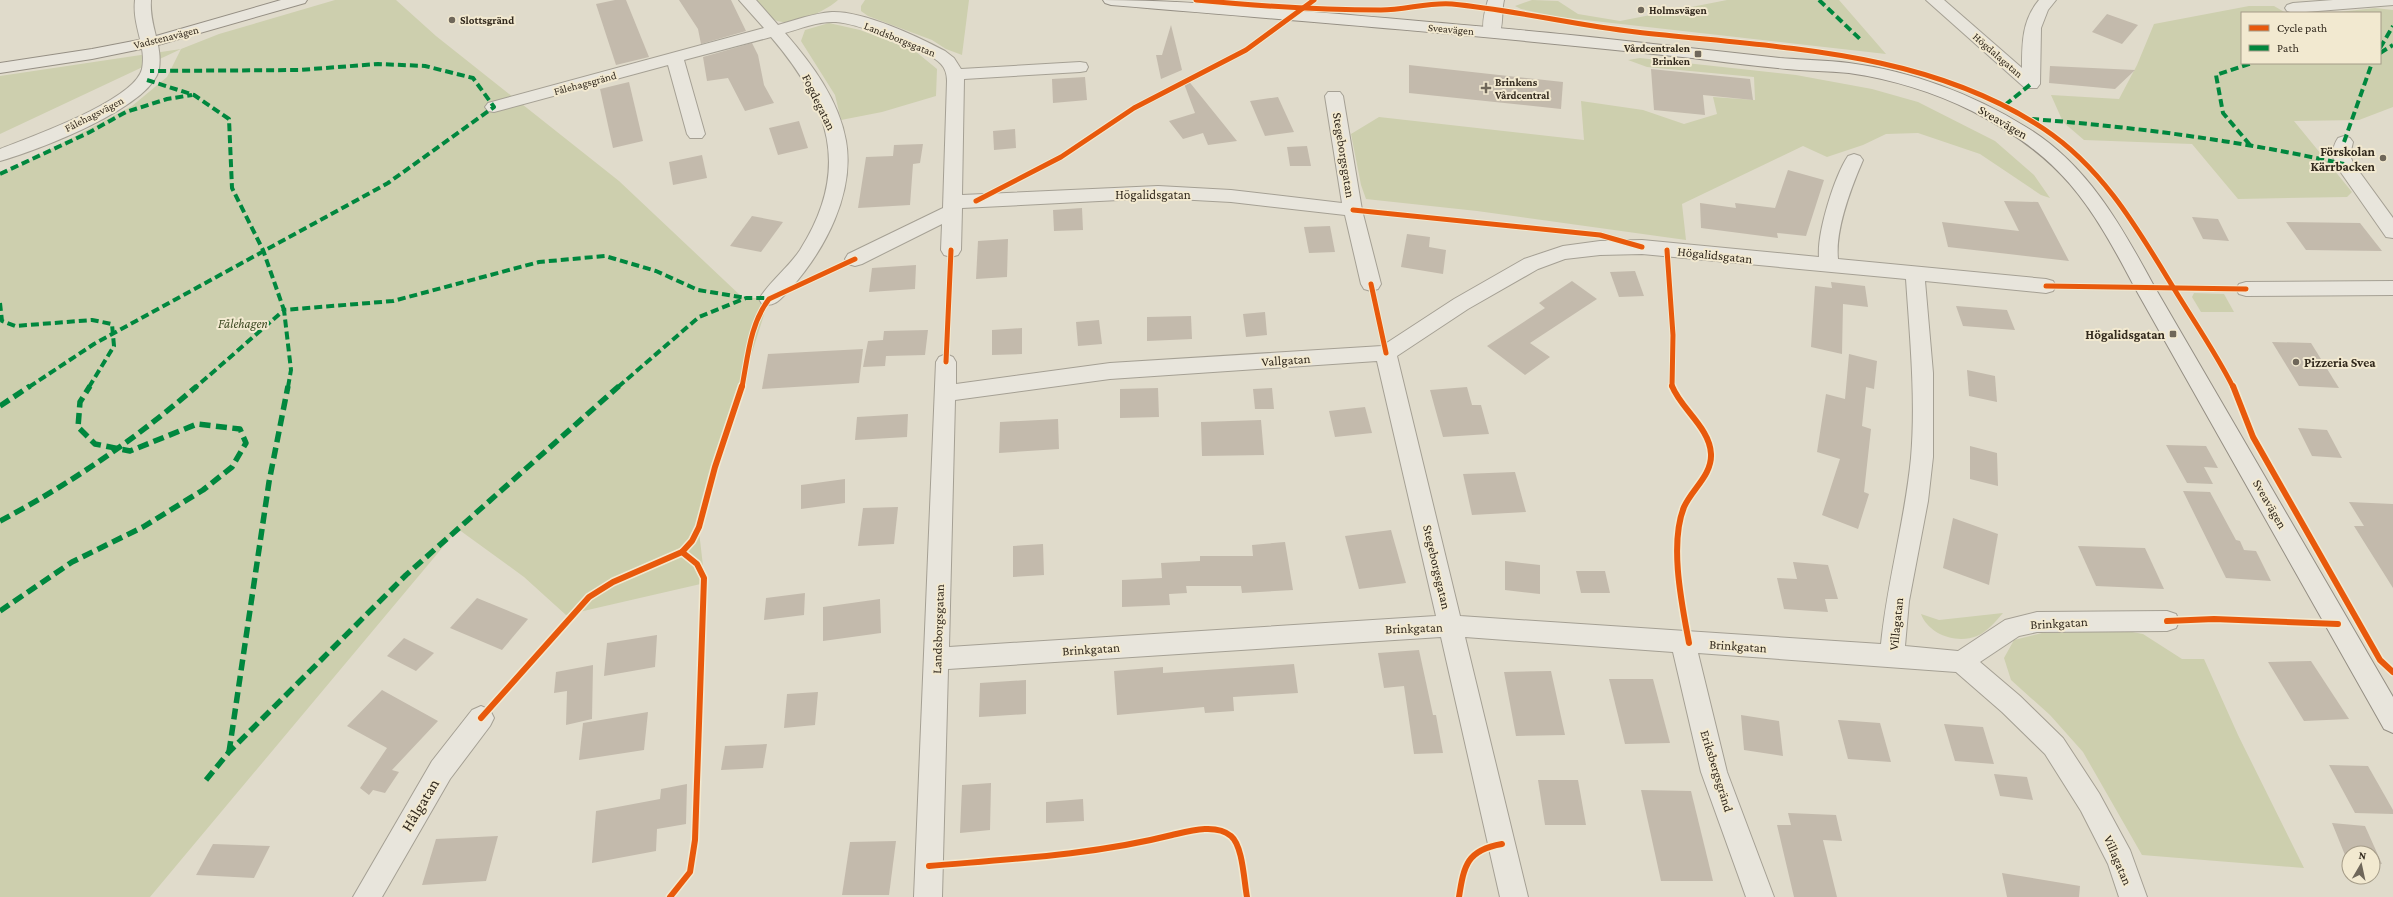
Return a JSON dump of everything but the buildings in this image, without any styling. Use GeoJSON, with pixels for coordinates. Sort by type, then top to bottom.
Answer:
{"type":"FeatureCollection","features":[{"type":"Feature","properties":{"kind":"street","name":"Fålehagsvägen"},"geometry":{"type":"LineString","coordinates":[[0,156],[59,132],[123,100],[140,88],[147,80],[153,50],[142,15],[143,0]]}},
{"type":"Feature","properties":{"kind":"street","name":"Vadstenavägen"},"geometry":{"type":"LineString","coordinates":[[148,36],[251,0]]}},
{"type":"Feature","properties":{"kind":"street","name":"Vadstenavägen"},"geometry":{"type":"LineString","coordinates":[[0,68],[31,63],[299,0]]}},
{"type":"Feature","properties":{"kind":"street","name":"Fogdegatan"},"geometry":{"type":"LineString","coordinates":[[747,0],[776,32],[815,87],[834,128],[838,162],[834,193],[823,225],[811,249],[769,299]]}},
{"type":"Feature","properties":{"kind":"street"},"geometry":{"type":"LineString","coordinates":[[836,17],[850,0]]}},
{"type":"Feature","properties":{"kind":"street","name":"Sveavägen"},"geometry":{"type":"LineString","coordinates":[[1112,0],[1492,33],[1790,64],[1890,86],[1924,97],[1996,131],[2048,170],[2077,201],[2145,288],[2390,709]]}},
{"type":"Feature","properties":{"kind":"street"},"geometry":{"type":"LineString","coordinates":[[1492,33],[1493,10],[1496,0]]}},
{"type":"Feature","properties":{"kind":"street","name":"Högdalagatan"},"geometry":{"type":"LineString","coordinates":[[1934,0],[2031,84],[2031,32],[2036,14],[2048,0]]}},
{"type":"Feature","properties":{"kind":"street"},"geometry":{"type":"LineString","coordinates":[[2293,8],[2393,0]]}},
{"type":"Feature","properties":{"kind":"street","name":"Landsborgsgatan"},"geometry":{"type":"LineString","coordinates":[[776,32],[817,19],[836,17],[851,19],[932,50],[947,60],[955,74]]}},
{"type":"Feature","properties":{"kind":"street","name":"Fålehagsgränd"},"geometry":{"type":"LineString","coordinates":[[494,107],[776,32]]}},
{"type":"Feature","properties":{"kind":"street"},"geometry":{"type":"LineString","coordinates":[[675,59],[696,134]]}},
{"type":"Feature","properties":{"kind":"street"},"geometry":{"type":"LineString","coordinates":[[951,250],[955,74],[1080,67]]}},
{"type":"Feature","properties":{"kind":"street","name":"Stegeborgsgatan"},"geometry":{"type":"LineString","coordinates":[[1334,96],[1353,210],[1370,284]]}},
{"type":"Feature","properties":{"kind":"street"},"geometry":{"type":"LineString","coordinates":[[2344,142],[2341,155],[2344,164],[2393,232]]}},
{"type":"Feature","properties":{"kind":"street"},"geometry":{"type":"LineString","coordinates":[[1829,266],[1827,243],[1846,178],[1854,160]]}},
{"type":"Feature","properties":{"kind":"street","name":"Högalidsgatan"},"geometry":{"type":"LineString","coordinates":[[953,207],[1158,192],[1231,196],[1353,210]]}},
{"type":"Feature","properties":{"kind":"street"},"geometry":{"type":"LineString","coordinates":[[855,258],[953,207]]}},
{"type":"Feature","properties":{"kind":"street","name":"Högalidsgatan"},"geometry":{"type":"LineString","coordinates":[[1386,354],[1461,304],[1531,264],[1563,253],[1600,248],[1642,248],[2046,286]]}},
{"type":"Feature","properties":{"kind":"street","name":"Villagatan"},"geometry":{"type":"LineString","coordinates":[[1915,274],[1923,374],[1922,457],[1911,538],[1897,601],[1892,656],[1962,662],[2011,704],[2054,746],[2090,802],[2120,859],[2133,897]]}},
{"type":"Feature","properties":{"kind":"street"},"geometry":{"type":"LineString","coordinates":[[2246,288],[2393,288]]}},
{"type":"Feature","properties":{"kind":"street","name":"Stegeborgsgatan"},"geometry":{"type":"LineString","coordinates":[[1386,354],[1514,897]]}},
{"type":"Feature","properties":{"kind":"street","name":"Vallgatan"},"geometry":{"type":"LineString","coordinates":[[945,393],[1110,371],[1386,354]]}},
{"type":"Feature","properties":{"kind":"street","name":"Landsborgsgatan"},"geometry":{"type":"LineString","coordinates":[[928,897],[946,362]]}},
{"type":"Feature","properties":{"kind":"street","name":"Brinkgatan"},"geometry":{"type":"LineString","coordinates":[[1962,662],[2008,630],[2037,622],[2167,621]]}},
{"type":"Feature","properties":{"kind":"street","name":"Brinkgatan"},"geometry":{"type":"LineString","coordinates":[[937,659],[1396,628],[1451,626],[1683,643],[1892,656]]}},
{"type":"Feature","properties":{"kind":"street","name":"Eriksbergsgränd"},"geometry":{"type":"LineString","coordinates":[[1683,643],[1714,772],[1760,897]]}},
{"type":"Feature","properties":{"kind":"street","name":"Hålgatan"},"geometry":{"type":"LineString","coordinates":[[368,897],[441,770],[481,718]]}},
{"type":"Feature","properties":{"kind":"green space","name":"Fålehagen"},"geometry":{"type":"Polygon","coordinates":[[[335,0],[396,0],[436,36],[619,181],[742,297],[769,299],[698,523],[705,583],[566,615],[524,577],[458,529],[150,897],[0,897],[0,172],[17,167],[132,106],[167,77],[181,49],[219,34],[335,0]]]}},
{"type":"Feature","properties":{"kind":"green space"},"geometry":{"type":"Polygon","coordinates":[[[755,0],[838,0],[825,9],[808,17],[790,22],[782,22],[769,16],[755,0]]]}},
{"type":"Feature","properties":{"kind":"green space"},"geometry":{"type":"Polygon","coordinates":[[[865,0],[969,0],[962,55],[946,49],[932,40],[868,16],[861,11],[861,6],[865,0]]]}},
{"type":"Feature","properties":{"kind":"green space"},"geometry":{"type":"Polygon","coordinates":[[[1532,0],[1558,1],[1578,14],[1620,21],[1727,0],[1839,0],[1886,54],[1559,17],[1521,9],[1515,6],[1532,0]]]}},
{"type":"Feature","properties":{"kind":"green space"},"geometry":{"type":"Polygon","coordinates":[[[2249,6],[2274,6],[2284,12],[2241,12],[2241,64],[2381,64],[2381,12],[2339,12],[2375,8],[2393,10],[2393,107],[2359,120],[2294,121],[2352,192],[2347,197],[2238,199],[2192,144],[2084,140],[2063,122],[2051,95],[2119,99],[2137,65],[2154,24],[2249,6]]]}},
{"type":"Feature","properties":{"kind":"green space"},"geometry":{"type":"Polygon","coordinates":[[[829,23],[860,30],[915,51],[937,69],[936,96],[882,112],[841,120],[835,95],[801,41],[805,30],[829,23]]]}},
{"type":"Feature","properties":{"kind":"green space"},"geometry":{"type":"Polygon","coordinates":[[[181,49],[0,134],[0,76],[181,49]]]}},
{"type":"Feature","properties":{"kind":"green space"},"geometry":{"type":"Polygon","coordinates":[[[1640,58],[1796,75],[1872,89],[1918,102],[1995,141],[2034,175],[2050,198],[2041,195],[1980,154],[1918,133],[1886,134],[1863,145],[1827,157],[1803,146],[1682,204],[1686,240],[1477,211],[1366,199],[1361,185],[1351,134],[1379,117],[1584,140],[1581,101],[1643,110],[1684,124],[1717,114],[1713,97],[1755,100],[1754,77],[1647,67],[1628,60],[1640,58]]]}},
{"type":"Feature","properties":{"kind":"green space"},"geometry":{"type":"Polygon","coordinates":[[[2194,293],[2224,294],[2234,312],[2201,312],[2192,297],[2194,293]]]}},
{"type":"Feature","properties":{"kind":"green space"},"geometry":{"type":"Polygon","coordinates":[[[2003,613],[1981,634],[1961,639],[1944,636],[1937,632],[1930,627],[1921,614],[1939,620],[2003,613]]]}},
{"type":"Feature","properties":{"kind":"green space"},"geometry":{"type":"Polygon","coordinates":[[[2127,631],[2143,634],[2182,659],[2204,659],[2238,735],[2304,868],[2142,855],[2083,752],[2050,715],[2011,680],[2004,658],[2014,640],[2042,633],[2127,631]]]}},
{"type":"Feature","properties":{"kind":"marked path"},"geometry":{"type":"LineString","coordinates":[[1819,0],[1861,40]]}},
{"type":"Feature","properties":{"kind":"marked path"},"geometry":{"type":"LineString","coordinates":[[2381,46],[2393,26]]}},
{"type":"Feature","properties":{"kind":"marked path"},"geometry":{"type":"LineString","coordinates":[[2381,52],[2393,45]]}},
{"type":"Feature","properties":{"kind":"marked path"},"geometry":{"type":"LineString","coordinates":[[0,406],[94,344],[263,250],[388,183],[494,107],[473,78],[425,66],[378,64],[299,70],[150,71]]}},
{"type":"Feature","properties":{"kind":"marked path"},"geometry":{"type":"LineString","coordinates":[[2249,64],[2216,75],[2223,113],[2250,145]]}},
{"type":"Feature","properties":{"kind":"marked path"},"geometry":{"type":"LineString","coordinates":[[2344,142],[2372,64]]}},
{"type":"Feature","properties":{"kind":"marked path"},"geometry":{"type":"LineString","coordinates":[[0,521],[49,495],[167,412],[284,310],[263,250],[232,188],[229,119],[194,95],[147,80]]}},
{"type":"Feature","properties":{"kind":"marked path"},"geometry":{"type":"LineString","coordinates":[[2005,105],[2031,84]]}},
{"type":"Feature","properties":{"kind":"marked path"},"geometry":{"type":"LineString","coordinates":[[0,174],[88,133],[126,112],[167,99],[192,95]]}},
{"type":"Feature","properties":{"kind":"marked path"},"geometry":{"type":"LineString","coordinates":[[2031,119],[2189,135],[2306,155],[2344,164]]}},
{"type":"Feature","properties":{"kind":"marked path"},"geometry":{"type":"LineString","coordinates":[[229,752],[269,482],[291,370],[284,310],[393,301],[539,262],[605,256],[656,271],[698,290],[746,298]]}},
{"type":"Feature","properties":{"kind":"marked path"},"geometry":{"type":"LineString","coordinates":[[206,780],[229,752],[406,575],[539,455],[699,317],[746,298],[771,298]]}},
{"type":"Feature","properties":{"kind":"marked path"},"geometry":{"type":"LineString","coordinates":[[0,303],[2,321],[15,326],[92,320],[112,324],[114,346],[80,402],[78,427],[95,444],[130,451],[197,424],[240,429],[246,443],[232,467],[203,490],[143,527],[72,562],[0,611]]}},
{"type":"Feature","properties":{"kind":"cycle path"},"geometry":{"type":"LineString","coordinates":[[1196,0],[1286,7],[1354,10],[1386,10],[1450,4],[1636,32],[1818,51],[1879,62],[1937,77],[1993,100],[2045,130],[2093,170],[2127,212],[2225,372],[2235,390],[2253,437],[2331,577],[2380,660],[2393,672]]}},
{"type":"Feature","properties":{"kind":"cycle path"},"geometry":{"type":"LineString","coordinates":[[976,201],[1061,157],[1134,108],[1246,50],[1314,0]]}},
{"type":"Feature","properties":{"kind":"cycle path"},"geometry":{"type":"LineString","coordinates":[[1353,210],[1600,235],[1642,247]]}},
{"type":"Feature","properties":{"kind":"cycle path"},"geometry":{"type":"LineString","coordinates":[[946,362],[951,250]]}},
{"type":"Feature","properties":{"kind":"cycle path"},"geometry":{"type":"LineString","coordinates":[[1667,250],[1673,335],[1672,386],[1676,396],[1703,433],[1711,453],[1708,469],[1684,508],[1678,538],[1679,575],[1683,612],[1689,643]]}},
{"type":"Feature","properties":{"kind":"cycle path"},"geometry":{"type":"LineString","coordinates":[[481,718],[589,597],[613,582],[682,552],[692,541],[699,527],[715,467],[741,393],[753,329],[760,311],[769,299],[855,259]]}},
{"type":"Feature","properties":{"kind":"cycle path"},"geometry":{"type":"LineString","coordinates":[[1371,284],[1386,353]]}},
{"type":"Feature","properties":{"kind":"cycle path"},"geometry":{"type":"LineString","coordinates":[[2046,286],[2246,289]]}},
{"type":"Feature","properties":{"kind":"cycle path"},"geometry":{"type":"LineString","coordinates":[[670,897],[690,872],[695,840],[704,578],[697,564],[682,552]]}},
{"type":"Feature","properties":{"kind":"cycle path"},"geometry":{"type":"LineString","coordinates":[[2167,621],[2214,619],[2338,624]]}},
{"type":"Feature","properties":{"kind":"cycle path"},"geometry":{"type":"LineString","coordinates":[[929,866],[1098,851],[1129,846],[1197,829],[1217,831],[1231,836],[1239,849],[1247,897]]}},
{"type":"Feature","properties":{"kind":"cycle path"},"geometry":{"type":"LineString","coordinates":[[1459,897],[1465,867],[1468,860],[1480,849],[1502,844]]}},
{"type":"Feature","properties":{"kind":"place","name":"Holmsvägen"},"geometry":{"type":"Point","coordinates":[1641,10]}},
{"type":"Feature","properties":{"kind":"place","name":"Slottsgränd"},"geometry":{"type":"Point","coordinates":[452,20]}},
{"type":"Feature","properties":{"kind":"place","name":"Vårdcentralen Brinken"},"geometry":{"type":"Point","coordinates":[1698,54]}},
{"type":"Feature","properties":{"kind":"place","name":"Brinkens Vårdcentral"},"geometry":{"type":"Point","coordinates":[1486,88]}},
{"type":"Feature","properties":{"kind":"place","name":"Förskolan Kärrbacken"},"geometry":{"type":"Point","coordinates":[2383,158]}},
{"type":"Feature","properties":{"kind":"place","name":"Högalidsgatan"},"geometry":{"type":"Point","coordinates":[2173,334]}},
{"type":"Feature","properties":{"kind":"place","name":"Pizzeria Svea"},"geometry":{"type":"Point","coordinates":[2296,362]}}]}
